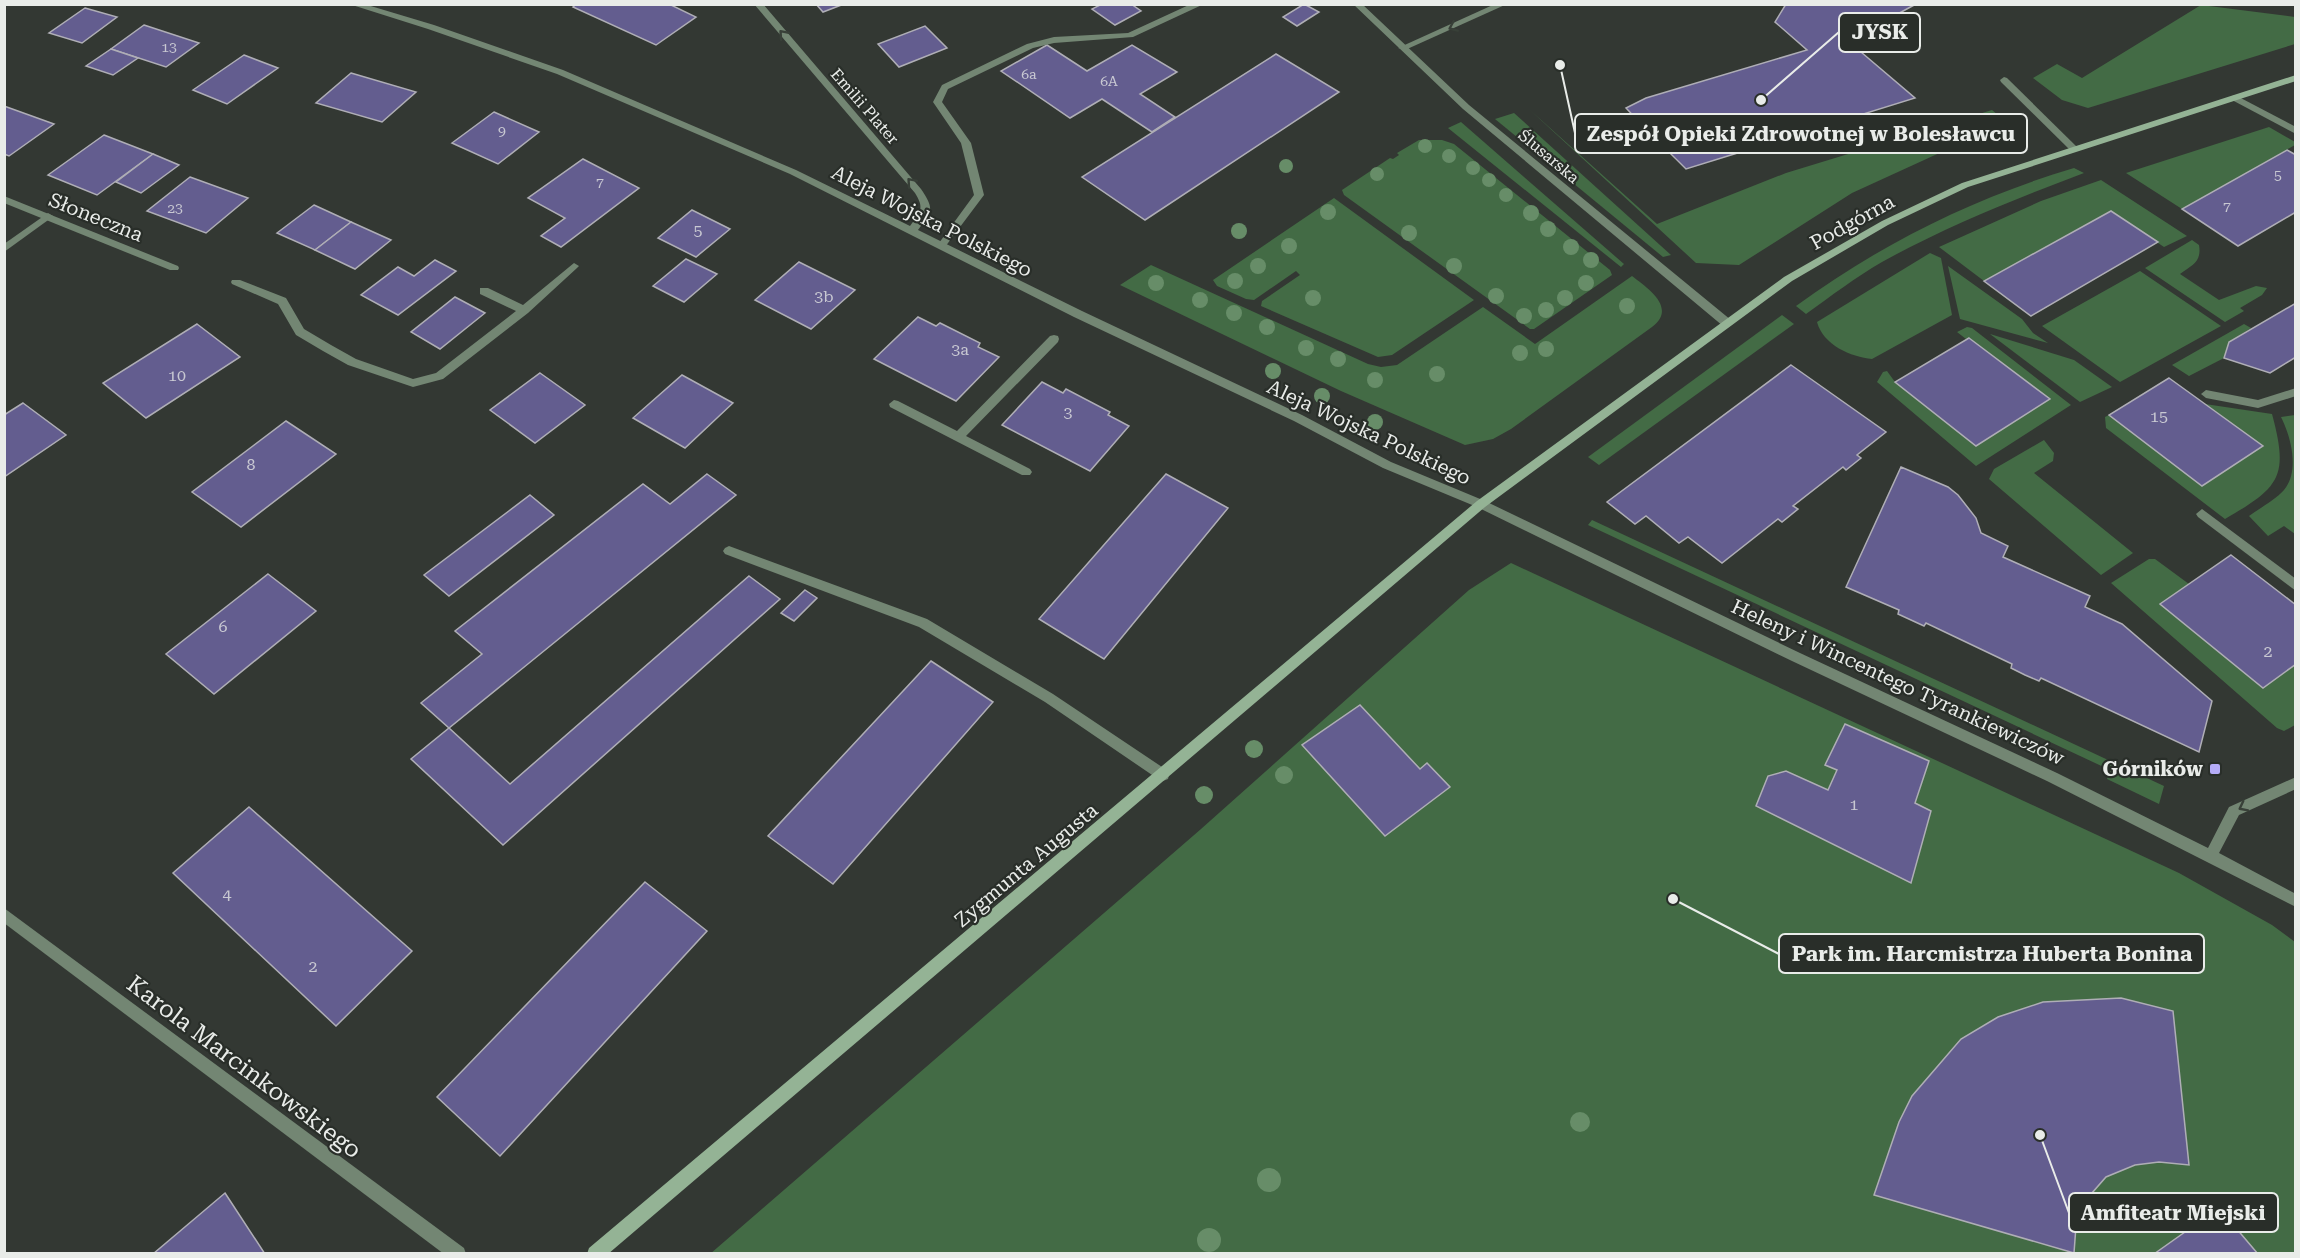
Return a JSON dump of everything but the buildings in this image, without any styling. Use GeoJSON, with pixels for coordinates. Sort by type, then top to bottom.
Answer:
{"type":"FeatureCollection","features":[{"type":"Feature","properties":{"kind":"street","name":"Aleja Wojska Polskiego"},"geometry":{"type":"LineString","coordinates":[[353,4],[431,27],[560,72],[793,172],[1078,314],[1298,418],[1387,465],[1481,504]]}},
{"type":"Feature","properties":{"kind":"street","name":"Emilii Plater"},"geometry":{"type":"LineString","coordinates":[[758,4],[918,191],[926,203],[925,213],[912,231]]}},
{"type":"Feature","properties":{"kind":"street"},"geometry":{"type":"LineString","coordinates":[[942,245],[979,195],[966,143],[937,102],[945,87],[1030,46],[1054,40],[1130,35],[1200,4]]}},
{"type":"Feature","properties":{"kind":"street","name":"Ślusarska"},"geometry":{"type":"LineString","coordinates":[[1357,4],[1466,107],[1727,323]]}},
{"type":"Feature","properties":{"kind":"street"},"geometry":{"type":"LineString","coordinates":[[1402,48],[1503,4]]}},
{"type":"Feature","properties":{"kind":"street","name":"Podgórna"},"geometry":{"type":"LineString","coordinates":[[1481,504],[1788,279],[1885,223],[1965,185],[2295,78]]}},
{"type":"Feature","properties":{"kind":"street"},"geometry":{"type":"LineString","coordinates":[[2004,80],[2074,149]]}},
{"type":"Feature","properties":{"kind":"street"},"geometry":{"type":"LineString","coordinates":[[2235,98],[2295,131]]}},
{"type":"Feature","properties":{"kind":"street","name":"Słoneczna"},"geometry":{"type":"LineString","coordinates":[[4,199],[174,268]]}},
{"type":"Feature","properties":{"kind":"street"},"geometry":{"type":"LineString","coordinates":[[4,249],[48,216]]}},
{"type":"Feature","properties":{"kind":"street"},"geometry":{"type":"LineString","coordinates":[[236,282],[282,301],[300,332],[344,357],[413,383],[439,376],[524,310],[574,266]]}},
{"type":"Feature","properties":{"kind":"street"},"geometry":{"type":"LineString","coordinates":[[484,291],[524,310]]}},
{"type":"Feature","properties":{"kind":"street"},"geometry":{"type":"LineString","coordinates":[[958,437],[1054,339]]}},
{"type":"Feature","properties":{"kind":"street"},"geometry":{"type":"LineString","coordinates":[[2206,394],[2258,404],[2295,392]]}},
{"type":"Feature","properties":{"kind":"street"},"geometry":{"type":"LineString","coordinates":[[894,404],[1026,472]]}},
{"type":"Feature","properties":{"kind":"street","name":"Zygmunta Augusta"},"geometry":{"type":"LineString","coordinates":[[595,1254],[1481,504]]}},
{"type":"Feature","properties":{"kind":"street","name":"Heleny i Wincentego Tyrankiewiczów"},"geometry":{"type":"LineString","coordinates":[[1481,504],[1796,657],[2052,777],[2211,856],[2295,901]]}},
{"type":"Feature","properties":{"kind":"street"},"geometry":{"type":"LineString","coordinates":[[2202,514],[2295,586]]}},
{"type":"Feature","properties":{"kind":"street"},"geometry":{"type":"LineString","coordinates":[[729,551],[923,623],[1048,698],[1163,775]]}},
{"type":"Feature","properties":{"kind":"street"},"geometry":{"type":"LineString","coordinates":[[2211,856],[2234,811],[2295,783]]}},
{"type":"Feature","properties":{"kind":"street","name":"Karola Marcinkowskiego"},"geometry":{"type":"LineString","coordinates":[[4,914],[234,1089],[458,1254]]}},
{"type":"Feature","properties":{"kind":"green space"},"geometry":{"type":"Polygon","coordinates":[[[2201,5],[2295,17],[2295,44],[2088,108],[2062,100],[2033,78],[2057,64],[2082,78],[2201,5]]]}},
{"type":"Feature","properties":{"kind":"green space"},"geometry":{"type":"Polygon","coordinates":[[[1530,110],[1657,224],[1786,173],[1992,110],[2016,130],[1946,150],[1852,193],[1739,265],[1696,263],[1530,110]]]}},
{"type":"Feature","properties":{"kind":"green space"},"geometry":{"type":"Polygon","coordinates":[[[1514,113],[1671,255],[1663,257],[1495,119],[1514,113]]]}},
{"type":"Feature","properties":{"kind":"green space"},"geometry":{"type":"Polygon","coordinates":[[[1461,122],[1624,264],[1621,267],[1448,128],[1461,122]]]}},
{"type":"Feature","properties":{"kind":"green space"},"geometry":{"type":"Polygon","coordinates":[[[2269,127],[2295,142],[2295,145],[2182,209],[2126,173],[2269,127]]]}},
{"type":"Feature","properties":{"kind":"green space"},"geometry":{"type":"Polygon","coordinates":[[[1419,140],[1442,140],[1454,144],[1610,270],[1612,275],[1534,329],[1530,329],[1344,195],[1342,190],[1419,140]]]}},
{"type":"Feature","properties":{"kind":"green space"},"geometry":{"type":"Polygon","coordinates":[[[2074,168],[2084,173],[1981,214],[1907,249],[1863,274],[1806,314],[1796,306],[1861,262],[1929,225],[1964,208],[2074,168]]]}},
{"type":"Feature","properties":{"kind":"green space"},"geometry":{"type":"Polygon","coordinates":[[[2101,180],[2187,236],[2164,247],[2110,211],[1984,281],[1939,247],[2041,201],[2101,180]]]}},
{"type":"Feature","properties":{"kind":"green space"},"geometry":{"type":"Polygon","coordinates":[[[1334,198],[1474,300],[1392,355],[1378,357],[1261,306],[1262,301],[1300,275],[1296,271],[1254,300],[1246,299],[1217,286],[1213,280],[1334,198]]]}},
{"type":"Feature","properties":{"kind":"green space"},"geometry":{"type":"Polygon","coordinates":[[[2192,240],[2199,245],[2199,255],[2195,263],[2180,274],[2219,300],[2256,286],[2267,288],[2262,295],[2240,308],[2244,311],[2225,322],[2145,268],[2192,240]]]}},
{"type":"Feature","properties":{"kind":"green space"},"geometry":{"type":"Polygon","coordinates":[[[1930,253],[1941,258],[1952,315],[1872,359],[1855,356],[1839,348],[1825,337],[1817,322],[1930,253]]]}},
{"type":"Feature","properties":{"kind":"green space"},"geometry":{"type":"Polygon","coordinates":[[[1151,265],[1368,364],[1381,367],[1397,365],[1483,307],[1535,344],[1632,276],[1658,299],[1662,313],[1652,327],[1511,429],[1493,439],[1465,445],[1341,391],[1120,285],[1151,265]]]}},
{"type":"Feature","properties":{"kind":"green space"},"geometry":{"type":"Polygon","coordinates":[[[1948,266],[2022,319],[2033,333],[2048,343],[1960,319],[1948,266]]]}},
{"type":"Feature","properties":{"kind":"green space"},"geometry":{"type":"Polygon","coordinates":[[[2140,271],[2221,326],[2120,382],[2042,326],[2140,271]]]}},
{"type":"Feature","properties":{"kind":"green space"},"geometry":{"type":"Polygon","coordinates":[[[1782,315],[1794,324],[1599,465],[1588,457],[1782,315]]]}},
{"type":"Feature","properties":{"kind":"green space"},"geometry":{"type":"Polygon","coordinates":[[[2244,324],[2251,328],[2229,342],[2224,358],[2189,376],[2172,365],[2244,324]]]}},
{"type":"Feature","properties":{"kind":"green space"},"geometry":{"type":"Polygon","coordinates":[[[1967,327],[1972,328],[2071,405],[1976,466],[1877,382],[1883,372],[1887,371],[1895,382],[1976,445],[2050,399],[1969,338],[1966,339],[1957,332],[1967,327]]]}},
{"type":"Feature","properties":{"kind":"green space"},"geometry":{"type":"Polygon","coordinates":[[[1990,334],[2074,360],[2112,387],[2080,402],[1990,334]]]}},
{"type":"Feature","properties":{"kind":"green space"},"geometry":{"type":"Polygon","coordinates":[[[2205,404],[2272,414],[2280,452],[2276,478],[2269,488],[2244,508],[2225,519],[2106,428],[2105,417],[2109,415],[2202,486],[2263,446],[2205,404]]]}},
{"type":"Feature","properties":{"kind":"green space"},"geometry":{"type":"Polygon","coordinates":[[[2295,415],[2295,534],[2284,526],[2268,536],[2249,516],[2276,497],[2289,482],[2293,464],[2291,444],[2281,417],[2295,415]]]}},
{"type":"Feature","properties":{"kind":"green space"},"geometry":{"type":"Polygon","coordinates":[[[2044,440],[2054,453],[2053,461],[2034,473],[2133,553],[2101,575],[1989,479],[1994,469],[2044,440]]]}},
{"type":"Feature","properties":{"kind":"green space"},"geometry":{"type":"Polygon","coordinates":[[[1592,520],[2164,786],[2159,804],[2107,779],[2110,770],[1588,525],[1592,520]]]}},
{"type":"Feature","properties":{"kind":"green space"},"geometry":{"type":"Polygon","coordinates":[[[2149,559],[2155,559],[2189,584],[2160,604],[2263,688],[2295,664],[2295,725],[2284,731],[2277,728],[2111,583],[2149,559]]]}},
{"type":"Feature","properties":{"kind":"green space"},"geometry":{"type":"Polygon","coordinates":[[[1511,563],[2179,873],[2272,925],[2295,942],[2295,1253],[710,1254],[1201,829],[1469,590],[1511,563]]]}},
{"type":"Feature","properties":{"kind":"place","name":"Zespół Opieki Zdrowotnej w Bolesławcu"},"geometry":{"type":"Point","coordinates":[1560,65]}},
{"type":"Feature","properties":{"kind":"place","name":"JYSK"},"geometry":{"type":"Point","coordinates":[1761,100]}},
{"type":"Feature","properties":{"kind":"place","name":"Górników"},"geometry":{"type":"Point","coordinates":[2215,769]}},
{"type":"Feature","properties":{"kind":"place","name":"Park im. Harcmistrza Huberta Bonina"},"geometry":{"type":"Point","coordinates":[1673,899]}},
{"type":"Feature","properties":{"kind":"place","name":"Amfiteatr Miejski"},"geometry":{"type":"Point","coordinates":[2040,1135]}}]}
